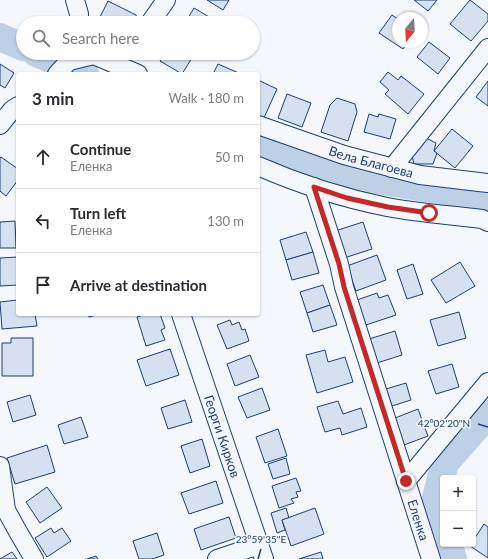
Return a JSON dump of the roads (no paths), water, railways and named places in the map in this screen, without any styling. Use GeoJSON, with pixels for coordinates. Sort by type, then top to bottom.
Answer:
{"type":"FeatureCollection","features":[{"type":"Feature","properties":{"kind":"street"},"geometry":{"type":"LineString","coordinates":[[155,16],[166,0]]}},
{"type":"Feature","properties":{"kind":"street"},"geometry":{"type":"LineString","coordinates":[[392,168],[488,48]]}},
{"type":"Feature","properties":{"kind":"street"},"geometry":{"type":"LineString","coordinates":[[59,72],[69,60]]}},
{"type":"Feature","properties":{"kind":"street"},"geometry":{"type":"LineString","coordinates":[[98,60],[132,72]]}},
{"type":"Feature","properties":{"kind":"street"},"geometry":{"type":"LineString","coordinates":[[0,125],[10,106]]}},
{"type":"Feature","properties":{"kind":"street","name":"Вела Благоева"},"geometry":{"type":"LineString","coordinates":[[260,126],[344,155],[392,168],[420,175],[488,184]]}},
{"type":"Feature","properties":{"kind":"street"},"geometry":{"type":"LineString","coordinates":[[260,167],[347,198],[388,207],[482,219],[488,222]]}},
{"type":"Feature","properties":{"kind":"street","name":"Еленка"},"geometry":{"type":"LineString","coordinates":[[314,187],[339,264],[344,287],[431,559]]}},
{"type":"Feature","properties":{"kind":"street","name":"Георги Кирков"},"geometry":{"type":"LineString","coordinates":[[182,316],[262,552]]}},
{"type":"Feature","properties":{"kind":"street","name":"Еленка"},"geometry":{"type":"LineString","coordinates":[[406,481],[488,382]]}},
{"type":"Feature","properties":{"kind":"street"},"geometry":{"type":"LineString","coordinates":[[0,466],[3,516],[17,530],[34,559]]}},
{"type":"Feature","properties":{"kind":"street"},"geometry":{"type":"LineString","coordinates":[[217,559],[262,552]]}},
{"type":"Feature","properties":{"kind":"waterway"},"geometry":{"type":"LineString","coordinates":[[0,37],[16,44]]}},
{"type":"Feature","properties":{"kind":"waterway"},"geometry":{"type":"LineString","coordinates":[[52,60],[80,72]]}},
{"type":"Feature","properties":{"kind":"waterway"},"geometry":{"type":"LineString","coordinates":[[260,145],[331,173],[475,196],[488,202]]}},
{"type":"Feature","properties":{"kind":"waterway"},"geometry":{"type":"LineString","coordinates":[[440,518],[435,502],[445,463],[488,414]]}},
{"type":"Feature","properties":{"kind":"waterway"},"geometry":{"type":"LineString","coordinates":[[449,547],[453,559]]}}]}
